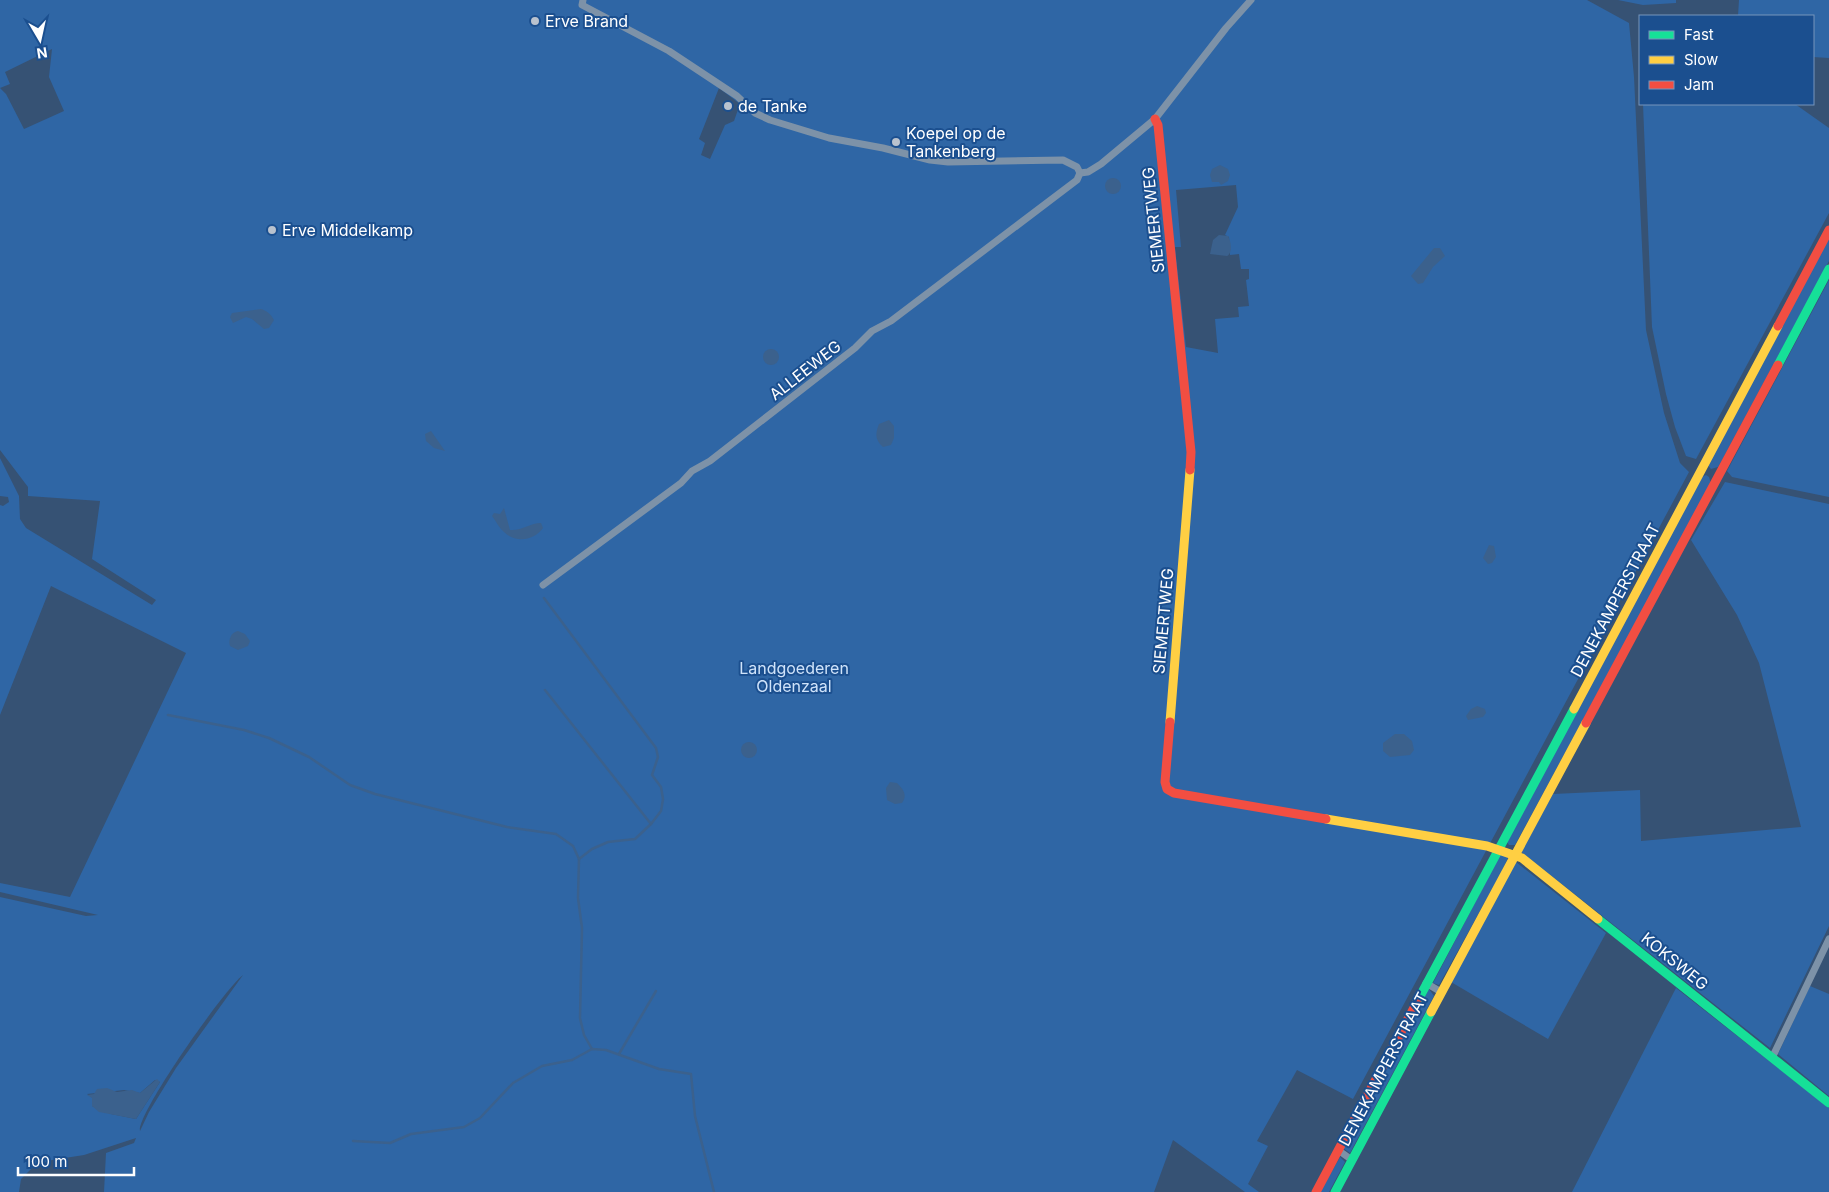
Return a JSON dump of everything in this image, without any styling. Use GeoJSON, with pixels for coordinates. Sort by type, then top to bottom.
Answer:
{"type":"FeatureCollection","features":[{"type":"Feature","properties":{"kind":"street"},"geometry":{"type":"LineString","coordinates":[[583,0],[582,4],[669,51],[737,96],[755,113],[770,120],[829,138],[883,148],[930,160],[948,162],[1062,160],[1077,167],[1080,173],[1088,172],[1101,164],[1155,118],[1226,28],[1251,0]]}},
{"type":"Feature","properties":{"kind":"street","name":"SIEMERTWEG"},"geometry":{"type":"LineString","coordinates":[[1155,118],[1158,125],[1191,452],[1165,786],[1174,794],[1499,849]]}},
{"type":"Feature","properties":{"kind":"street","name":"ALLEEWEG"},"geometry":{"type":"LineString","coordinates":[[543,585],[681,483],[692,471],[710,461],[855,348],[872,331],[891,321],[1080,178],[1080,173]]}},
{"type":"Feature","properties":{"kind":"street","name":"DENEKAMPERSTRAAT"},"geometry":{"type":"LineString","coordinates":[[1316,1192],[1829,230]]}},
{"type":"Feature","properties":{"kind":"street","name":"DENEKAMPERSTRAAT"},"geometry":{"type":"LineString","coordinates":[[1335,1192],[1829,268]]}},
{"type":"Feature","properties":{"kind":"street","name":"KOKSWEG"},"geometry":{"type":"LineString","coordinates":[[1499,849],[1527,861],[1829,1103]]}},
{"type":"Feature","properties":{"kind":"street"},"geometry":{"type":"LineString","coordinates":[[1772,1058],[1829,939]]}},
{"type":"Feature","properties":{"kind":"street","name":"DENEKAMPERSTRAAT"},"geometry":{"type":"LineString","coordinates":[[1426,983],[1441,992]]}},
{"type":"Feature","properties":{"kind":"street","name":"DENEKAMPERSTRAAT"},"geometry":{"type":"LineString","coordinates":[[1338,1150],[1352,1160]]}},
{"type":"Feature","properties":{"kind":"green space","name":"Landgoederen Oldenzaal"},"geometry":{"type":"Polygon","coordinates":[[[0,0],[1587,0],[1629,23],[1634,77],[1646,330],[1664,413],[1680,463],[1689,472],[1353,1099],[1297,1070],[1257,1141],[1268,1146],[1248,1184],[1259,1192],[1245,1192],[1173,1140],[1154,1192],[104,1192],[106,1153],[134,1143],[136,1138],[84,1155],[52,1160],[34,1166],[21,1179],[19,1192],[0,1192],[0,897],[86,916],[98,915],[0,892],[0,883],[70,897],[186,653],[51,586],[0,715],[0,505],[3,506],[9,502],[8,497],[0,496],[0,458],[19,496],[20,519],[26,528],[152,605],[156,600],[92,559],[100,501],[28,496],[28,487],[0,450],[0,0]],[[52,49],[5,72],[10,84],[0,88],[6,94],[24,129],[64,111],[49,77],[52,49]],[[719,88],[699,139],[705,143],[701,155],[710,159],[725,125],[734,121],[740,104],[719,88]],[[1236,185],[1176,190],[1181,247],[1175,247],[1186,347],[1218,353],[1215,319],[1239,317],[1238,307],[1249,306],[1246,280],[1249,279],[1249,269],[1241,269],[1239,254],[1230,255],[1229,237],[1225,235],[1238,207],[1236,185]],[[243,975],[219,1002],[184,1051],[152,1101],[140,1131],[149,1112],[176,1068],[243,975]],[[155,1080],[140,1093],[124,1090],[87,1094],[93,1098],[92,1106],[111,1114],[136,1119],[160,1082],[155,1080]]]}},
{"type":"Feature","properties":{"kind":"green space"},"geometry":{"type":"Polygon","coordinates":[[[1618,0],[1676,0],[1676,3],[1643,5],[1618,0]]]}},
{"type":"Feature","properties":{"kind":"green space"},"geometry":{"type":"Polygon","coordinates":[[[1739,0],[1829,0],[1829,58],[1814,57],[1814,15],[1738,15],[1739,0]]]}},
{"type":"Feature","properties":{"kind":"green space"},"geometry":{"type":"Polygon","coordinates":[[[1643,105],[1796,105],[1829,128],[1829,213],[1696,459],[1686,456],[1675,427],[1652,327],[1643,105]]]}},
{"type":"Feature","properties":{"kind":"green space"},"geometry":{"type":"Polygon","coordinates":[[[1829,235],[1829,261],[1721,462],[1718,467],[1711,469],[1707,464],[1829,235]]]}},
{"type":"Feature","properties":{"kind":"green space"},"geometry":{"type":"Polygon","coordinates":[[[1829,280],[1829,497],[1732,477],[1727,471],[1829,280]]]}},
{"type":"Feature","properties":{"kind":"green space"},"geometry":{"type":"Polygon","coordinates":[[[1706,475],[1709,477],[1711,484],[1515,845],[1509,845],[1507,842],[1702,477],[1706,475]]]}},
{"type":"Feature","properties":{"kind":"green space"},"geometry":{"type":"Polygon","coordinates":[[[1725,482],[1829,504],[1829,926],[1770,1048],[1521,852],[1553,794],[1640,790],[1641,841],[1801,827],[1759,663],[1737,615],[1691,540],[1725,482]]]}},
{"type":"Feature","properties":{"kind":"green space"},"geometry":{"type":"Polygon","coordinates":[[[1500,855],[1506,855],[1508,858],[1501,873],[1439,985],[1433,983],[1500,855]]]}},
{"type":"Feature","properties":{"kind":"green space"},"geometry":{"type":"Polygon","coordinates":[[[1516,862],[1606,933],[1548,1039],[1451,982],[1516,862]]]}},
{"type":"Feature","properties":{"kind":"green space"},"geometry":{"type":"Polygon","coordinates":[[[1810,986],[1829,994],[1829,1096],[1778,1054],[1810,986]]]}},
{"type":"Feature","properties":{"kind":"green space"},"geometry":{"type":"Polygon","coordinates":[[[1676,988],[1829,1108],[1829,1192],[1572,1192],[1676,988]]]}},
{"type":"Feature","properties":{"kind":"green space"},"geometry":{"type":"Polygon","coordinates":[[[1429,989],[1434,996],[1350,1153],[1343,1148],[1429,989]]]}},
{"type":"Feature","properties":{"kind":"green space"},"geometry":{"type":"Polygon","coordinates":[[[1340,1157],[1345,1162],[1329,1192],[1320,1192],[1340,1157]]]}},
{"type":"Feature","properties":{"kind":"shaded area"},"geometry":{"type":"Polygon","coordinates":[[[1220,165],[1228,169],[1230,175],[1228,181],[1221,185],[1219,182],[1212,182],[1210,175],[1212,169],[1220,165]]]}},
{"type":"Feature","properties":{"kind":"shaded area"},"geometry":{"type":"Polygon","coordinates":[[[1113,178],[1121,186],[1113,194],[1105,186],[1113,178]]]}},
{"type":"Feature","properties":{"kind":"shaded area"},"geometry":{"type":"Polygon","coordinates":[[[1219,235],[1228,236],[1229,238],[1231,250],[1227,256],[1210,254],[1213,240],[1219,235]]]}},
{"type":"Feature","properties":{"kind":"shaded area"},"geometry":{"type":"Polygon","coordinates":[[[1434,248],[1440,248],[1445,256],[1433,267],[1423,283],[1418,284],[1411,276],[1434,248]]]}},
{"type":"Feature","properties":{"kind":"shaded area"},"geometry":{"type":"Polygon","coordinates":[[[261,309],[269,313],[274,320],[269,328],[264,329],[252,319],[246,317],[233,323],[230,317],[232,313],[261,309]]]}},
{"type":"Feature","properties":{"kind":"shaded area"},"geometry":{"type":"Polygon","coordinates":[[[768,349],[774,349],[779,354],[777,363],[768,365],[763,360],[763,354],[768,349]]]}},
{"type":"Feature","properties":{"kind":"shaded area"},"geometry":{"type":"Polygon","coordinates":[[[889,420],[894,426],[894,438],[891,445],[883,447],[876,437],[877,431],[879,424],[889,420]]]}},
{"type":"Feature","properties":{"kind":"shaded area"},"geometry":{"type":"Polygon","coordinates":[[[431,431],[445,451],[434,448],[426,441],[425,434],[431,431]]]}},
{"type":"Feature","properties":{"kind":"shaded area"},"geometry":{"type":"Polygon","coordinates":[[[504,508],[510,530],[541,523],[543,528],[530,538],[519,539],[508,536],[492,516],[494,513],[500,514],[504,508]]]}},
{"type":"Feature","properties":{"kind":"shaded area"},"geometry":{"type":"Polygon","coordinates":[[[1489,545],[1494,546],[1496,557],[1492,563],[1488,564],[1483,558],[1489,545]]]}},
{"type":"Feature","properties":{"kind":"shaded area"},"geometry":{"type":"Polygon","coordinates":[[[238,631],[245,634],[250,641],[248,646],[238,650],[230,646],[229,641],[232,635],[238,631]]]}},
{"type":"Feature","properties":{"kind":"shaded area"},"geometry":{"type":"Polygon","coordinates":[[[1477,706],[1485,709],[1486,713],[1483,717],[1468,720],[1466,716],[1471,709],[1477,706]]]}},
{"type":"Feature","properties":{"kind":"shaded area"},"geometry":{"type":"Polygon","coordinates":[[[1395,734],[1404,734],[1412,741],[1414,750],[1410,755],[1390,757],[1383,751],[1383,743],[1395,734]]]}},
{"type":"Feature","properties":{"kind":"shaded area"},"geometry":{"type":"Polygon","coordinates":[[[749,742],[757,750],[749,758],[741,750],[749,742]]]}},
{"type":"Feature","properties":{"kind":"shaded area"},"geometry":{"type":"Polygon","coordinates":[[[890,782],[897,783],[903,790],[905,797],[902,803],[895,804],[887,800],[886,788],[890,782]]]}},
{"type":"Feature","properties":{"kind":"shaded area"},"geometry":{"type":"Polygon","coordinates":[[[157,1079],[160,1082],[136,1119],[99,1112],[92,1106],[92,1098],[87,1095],[94,1094],[97,1089],[107,1088],[117,1092],[132,1090],[140,1093],[157,1079]]]}},
{"type":"Feature","properties":{"kind":"waterway"},"geometry":{"type":"LineString","coordinates":[[544,598],[656,748],[658,757],[652,775],[661,787],[663,799],[661,811],[651,824],[635,839],[608,842],[592,849],[579,859],[578,898],[582,928],[580,1018],[584,1035],[592,1049]]}},
{"type":"Feature","properties":{"kind":"waterway"},"geometry":{"type":"LineString","coordinates":[[545,690],[651,824]]}},
{"type":"Feature","properties":{"kind":"waterway"},"geometry":{"type":"LineString","coordinates":[[168,715],[244,730],[269,738],[309,757],[350,785],[375,794],[507,827],[556,834],[573,846],[579,859]]}},
{"type":"Feature","properties":{"kind":"waterway"},"geometry":{"type":"LineString","coordinates":[[619,1054],[656,991]]}},
{"type":"Feature","properties":{"kind":"waterway"},"geometry":{"type":"LineString","coordinates":[[353,1141],[390,1143],[411,1134],[464,1127],[480,1118],[513,1083],[542,1066],[572,1060],[592,1049],[606,1050],[659,1069],[691,1074],[695,1116],[714,1192]]}},
{"type":"Feature","properties":{"kind":"traffic: fast"},"geometry":{"type":"LineString","coordinates":[[1778,365],[1829,269]]}},
{"type":"Feature","properties":{"kind":"traffic: fast"},"geometry":{"type":"LineString","coordinates":[[1417,1002],[1574,709]]}},
{"type":"Feature","properties":{"kind":"traffic: fast"},"geometry":{"type":"LineString","coordinates":[[1598,919],[1829,1103]]}},
{"type":"Feature","properties":{"kind":"traffic: fast"},"geometry":{"type":"LineString","coordinates":[[1335,1192],[1431,1012]]}},
{"type":"Feature","properties":{"kind":"traffic: slow"},"geometry":{"type":"LineString","coordinates":[[1574,709],[1778,326]]}},
{"type":"Feature","properties":{"kind":"traffic: slow"},"geometry":{"type":"LineString","coordinates":[[1170,722],[1190,470]]}},
{"type":"Feature","properties":{"kind":"traffic: slow"},"geometry":{"type":"LineString","coordinates":[[1431,1012],[1586,723]]}},
{"type":"Feature","properties":{"kind":"traffic: slow"},"geometry":{"type":"LineString","coordinates":[[1326,819],[1487,846],[1522,858],[1598,919]]}},
{"type":"Feature","properties":{"kind":"traffic: jam"},"geometry":{"type":"LineString","coordinates":[[1155,119],[1158,125],[1191,452],[1190,470]]}},
{"type":"Feature","properties":{"kind":"traffic: jam"},"geometry":{"type":"LineString","coordinates":[[1778,326],[1829,230]]}},
{"type":"Feature","properties":{"kind":"traffic: jam"},"geometry":{"type":"LineString","coordinates":[[1586,723],[1778,365]]}},
{"type":"Feature","properties":{"kind":"traffic: jam"},"geometry":{"type":"LineString","coordinates":[[1170,722],[1165,782],[1167,789],[1174,793],[1326,819]]}},
{"type":"Feature","properties":{"kind":"traffic: jam"},"geometry":{"type":"LineString","coordinates":[[1316,1192],[1417,1002]]}},
{"type":"Feature","properties":{"kind":"place","name":"Erve Brand"},"geometry":{"type":"Point","coordinates":[535,21]}},
{"type":"Feature","properties":{"kind":"place","name":"de Tanke"},"geometry":{"type":"Point","coordinates":[728,106]}},
{"type":"Feature","properties":{"kind":"place","name":"Koepel op de Tankenberg"},"geometry":{"type":"Point","coordinates":[896,142]}},
{"type":"Feature","properties":{"kind":"place","name":"Erve Middelkamp"},"geometry":{"type":"Point","coordinates":[272,230]}}]}
